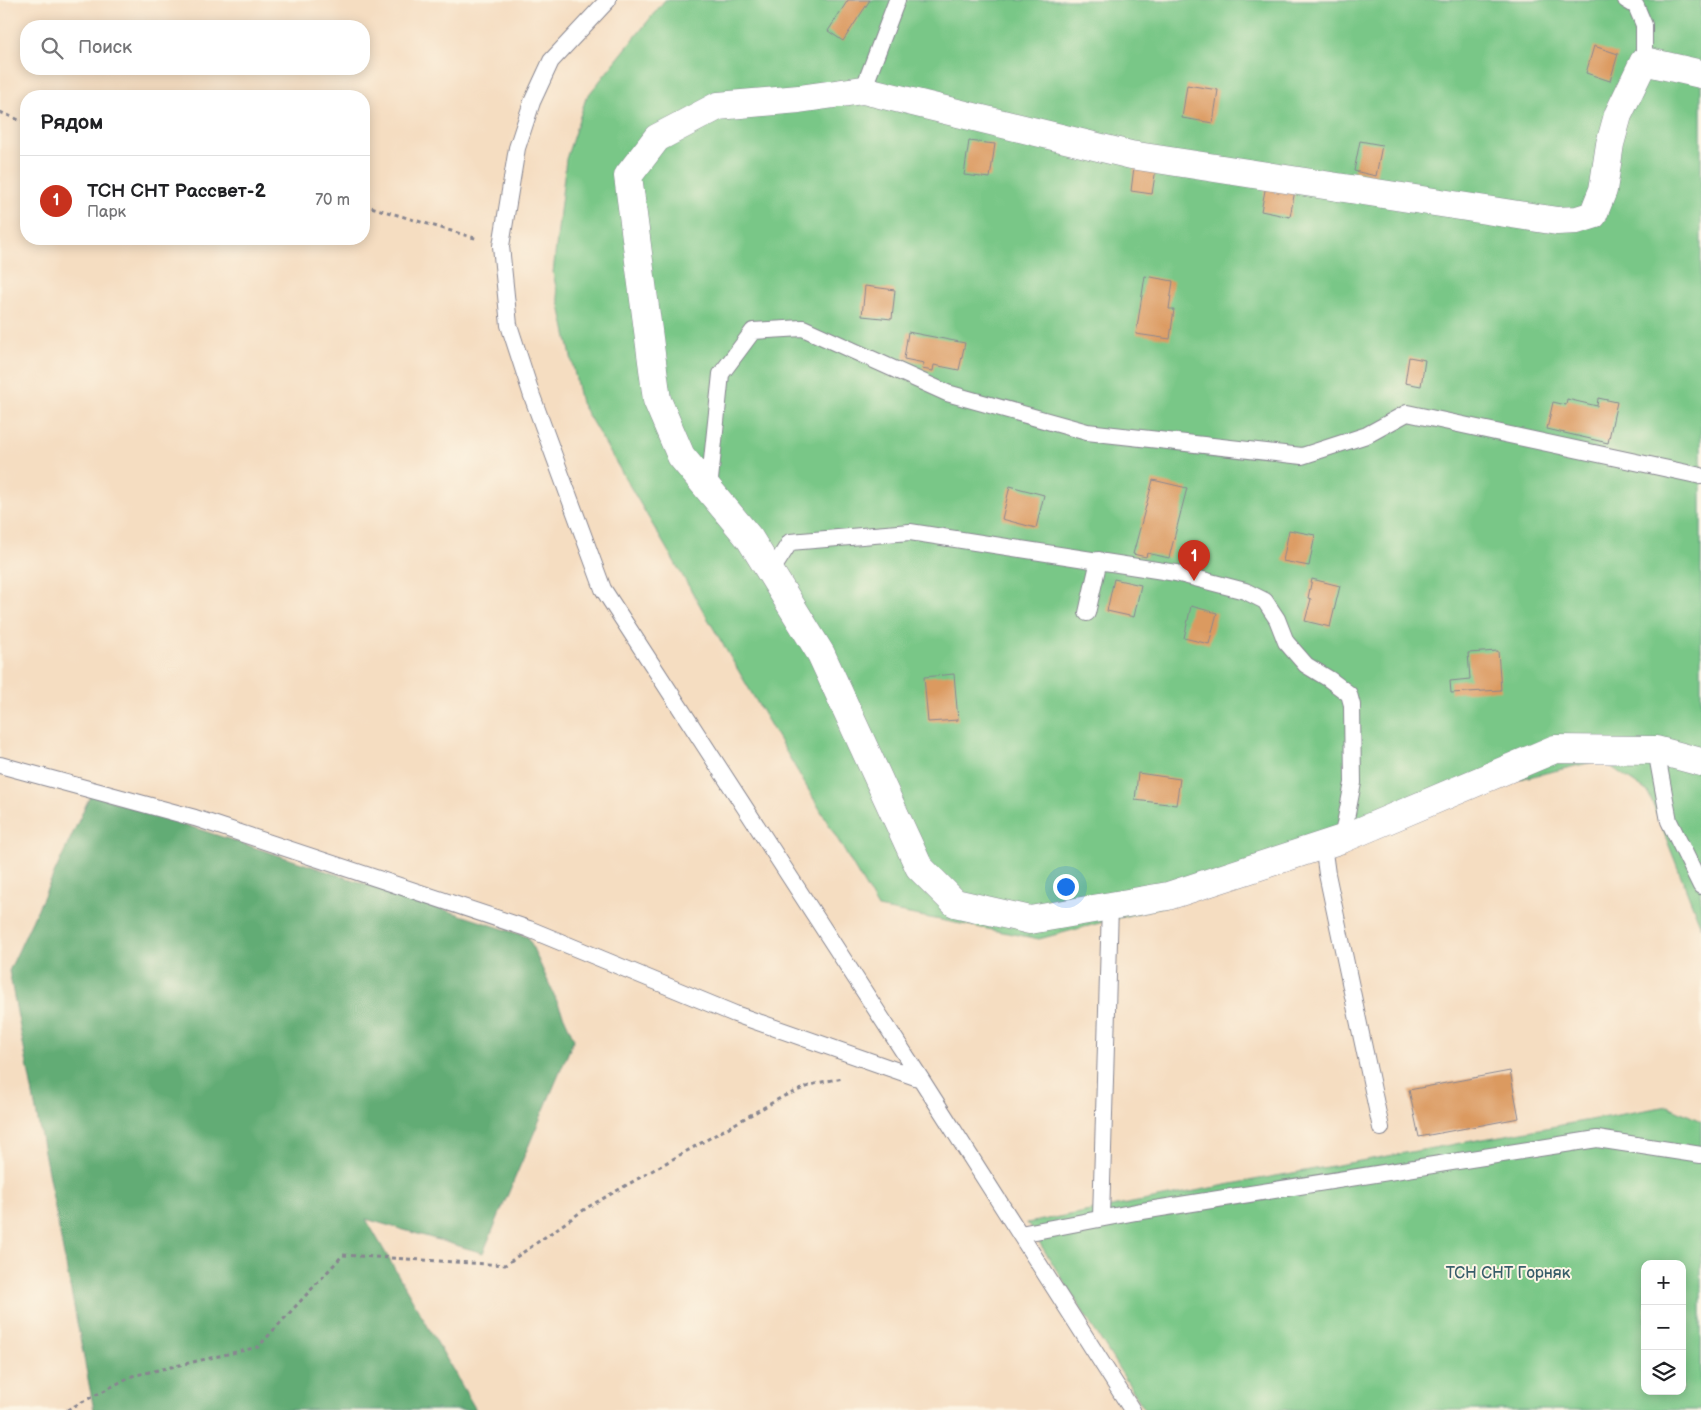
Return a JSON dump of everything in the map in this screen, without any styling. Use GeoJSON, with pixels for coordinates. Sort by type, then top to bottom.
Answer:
{"type":"FeatureCollection","features":[{"type":"Feature","properties":{"kind":"street"},"geometry":{"type":"LineString","coordinates":[[1701,74],[1644,60],[1618,116],[1610,144],[1603,190],[1593,215],[1577,220],[1557,221],[1131,155],[863,90],[799,99],[718,106],[657,138],[628,176],[657,400],[681,456],[750,539],[771,572],[821,654],[919,867],[954,903],[1030,920],[1168,896],[1332,842],[1555,749],[1656,750],[1701,762]]}},
{"type":"Feature","properties":{"kind":"lane"},"geometry":{"type":"LineString","coordinates":[[608,0],[551,61],[532,102],[517,148],[501,246],[509,325],[532,396],[602,589],[921,1079],[1132,1410]]}},
{"type":"Feature","properties":{"kind":"lane"},"geometry":{"type":"LineString","coordinates":[[863,90],[897,0]]}},
{"type":"Feature","properties":{"kind":"lane"},"geometry":{"type":"LineString","coordinates":[[1626,0],[1636,6],[1644,25],[1644,60]]}},
{"type":"Feature","properties":{"kind":"lane"},"geometry":{"type":"LineString","coordinates":[[709,489],[721,374],[753,331],[803,328],[947,393],[1087,432],[1302,456],[1367,435],[1407,413],[1701,476]]}},
{"type":"Feature","properties":{"kind":"lane"},"geometry":{"type":"LineString","coordinates":[[771,572],[790,542],[910,532],[1176,573],[1245,590],[1265,602],[1277,620],[1286,642],[1306,665],[1349,694],[1352,705],[1353,783],[1332,842],[1327,874],[1381,1128]]}},
{"type":"Feature","properties":{"kind":"lane"},"geometry":{"type":"LineString","coordinates":[[1087,613],[1100,560]]}},
{"type":"Feature","properties":{"kind":"lane"},"geometry":{"type":"LineString","coordinates":[[1656,750],[1669,820],[1701,886]]}},
{"type":"Feature","properties":{"kind":"lane"},"geometry":{"type":"LineString","coordinates":[[0,765],[195,818],[528,929],[735,1014],[921,1079]]}},
{"type":"Feature","properties":{"kind":"lane"},"geometry":{"type":"LineString","coordinates":[[1101,1218],[1110,906]]}},
{"type":"Feature","properties":{"kind":"lane"},"geometry":{"type":"LineString","coordinates":[[1020,1234],[1101,1218],[1597,1138],[1701,1155]]}},
{"type":"Feature","properties":{"kind":"path"},"geometry":{"type":"LineString","coordinates":[[0,112],[20,120]]}},
{"type":"Feature","properties":{"kind":"path"},"geometry":{"type":"LineString","coordinates":[[370,207],[450,229],[501,246]]}},
{"type":"Feature","properties":{"kind":"path"},"geometry":{"type":"LineString","coordinates":[[66,1410],[132,1376],[258,1347],[343,1255],[505,1265],[588,1207],[784,1096],[817,1083],[850,1077]]}},
{"type":"Feature","properties":{"kind":"green space"},"geometry":{"type":"Polygon","coordinates":[[[665,0],[1701,0],[1701,927],[1648,792],[1601,760],[1507,782],[1183,901],[1039,939],[878,908],[581,403],[553,273],[566,159],[586,98],[665,0]]]}},
{"type":"Feature","properties":{"kind":"green space"},"geometry":{"type":"Polygon","coordinates":[[[91,794],[528,937],[574,1039],[483,1253],[366,1219],[476,1410],[94,1410],[9,971],[91,794]]]}},
{"type":"Feature","properties":{"kind":"green space","name":"ТСН СНТ Горняк"},"geometry":{"type":"Polygon","coordinates":[[[1668,1106],[1701,1121],[1701,1410],[1145,1410],[1027,1223],[1237,1183],[1668,1106]]]}},
{"type":"Feature","properties":{"kind":"building"},"geometry":{"type":"Polygon","coordinates":[[[848,0],[870,0],[843,41],[828,31],[848,0]]]}},
{"type":"Feature","properties":{"kind":"building"},"geometry":{"type":"Polygon","coordinates":[[[1594,46],[1618,54],[1610,81],[1586,73],[1594,46]]]}},
{"type":"Feature","properties":{"kind":"building"},"geometry":{"type":"Polygon","coordinates":[[[1187,85],[1218,90],[1213,123],[1182,118],[1187,85]]]}},
{"type":"Feature","properties":{"kind":"building"},"geometry":{"type":"Polygon","coordinates":[[[969,141],[995,144],[990,178],[964,175],[969,141]]]}},
{"type":"Feature","properties":{"kind":"building"},"geometry":{"type":"Polygon","coordinates":[[[1360,141],[1382,145],[1376,176],[1354,171],[1360,141]]]}},
{"type":"Feature","properties":{"kind":"building"},"geometry":{"type":"Polygon","coordinates":[[[1135,159],[1157,162],[1152,194],[1131,191],[1135,159]]]}},
{"type":"Feature","properties":{"kind":"building"},"geometry":{"type":"Polygon","coordinates":[[[1267,180],[1296,185],[1290,217],[1261,211],[1267,180]]]}},
{"type":"Feature","properties":{"kind":"building"},"geometry":{"type":"Polygon","coordinates":[[[1145,276],[1173,281],[1169,309],[1174,309],[1170,339],[1136,334],[1145,276]]]}},
{"type":"Feature","properties":{"kind":"building"},"geometry":{"type":"Polygon","coordinates":[[[865,286],[895,290],[892,319],[862,316],[865,286]]]}},
{"type":"Feature","properties":{"kind":"building"},"geometry":{"type":"Polygon","coordinates":[[[908,332],[965,343],[959,370],[934,365],[933,371],[922,369],[924,363],[904,359],[908,332]]]}},
{"type":"Feature","properties":{"kind":"building"},"geometry":{"type":"Polygon","coordinates":[[[1409,357],[1425,360],[1421,386],[1405,383],[1409,357]]]}},
{"type":"Feature","properties":{"kind":"building"},"geometry":{"type":"Polygon","coordinates":[[[1598,398],[1617,402],[1608,443],[1547,429],[1553,402],[1566,405],[1567,399],[1597,406],[1598,398]]]}},
{"type":"Feature","properties":{"kind":"building"},"geometry":{"type":"Polygon","coordinates":[[[1153,480],[1187,488],[1169,558],[1147,553],[1146,557],[1133,554],[1153,480]]]}},
{"type":"Feature","properties":{"kind":"building"},"geometry":{"type":"Polygon","coordinates":[[[1010,486],[1044,495],[1036,528],[1002,519],[1010,486]]]}},
{"type":"Feature","properties":{"kind":"building"},"geometry":{"type":"Polygon","coordinates":[[[1289,530],[1315,535],[1309,566],[1283,561],[1289,530]]]}},
{"type":"Feature","properties":{"kind":"building"},"geometry":{"type":"Polygon","coordinates":[[[1114,579],[1141,585],[1134,617],[1107,611],[1114,579]]]}},
{"type":"Feature","properties":{"kind":"building"},"geometry":{"type":"Polygon","coordinates":[[[1312,579],[1340,586],[1330,627],[1305,621],[1311,599],[1308,598],[1312,579]]]}},
{"type":"Feature","properties":{"kind":"building"},"geometry":{"type":"Polygon","coordinates":[[[1191,606],[1217,613],[1209,644],[1184,638],[1191,606]]]}},
{"type":"Feature","properties":{"kind":"building"},"geometry":{"type":"Polygon","coordinates":[[[1498,651],[1501,690],[1451,693],[1450,681],[1470,679],[1468,653],[1498,651]]]}},
{"type":"Feature","properties":{"kind":"building"},"geometry":{"type":"Polygon","coordinates":[[[954,674],[958,720],[928,722],[924,677],[954,674]]]}},
{"type":"Feature","properties":{"kind":"building"},"geometry":{"type":"Polygon","coordinates":[[[1138,773],[1180,779],[1176,805],[1135,800],[1138,773]]]}},
{"type":"Feature","properties":{"kind":"building"},"geometry":{"type":"Polygon","coordinates":[[[1510,1071],[1519,1118],[1419,1137],[1409,1090],[1510,1071]]]}},
{"type":"Feature","properties":{"kind":"place","name":"ТСН СНТ Рассвет-2"},"geometry":{"type":"Point","coordinates":[1194,581]}}]}
